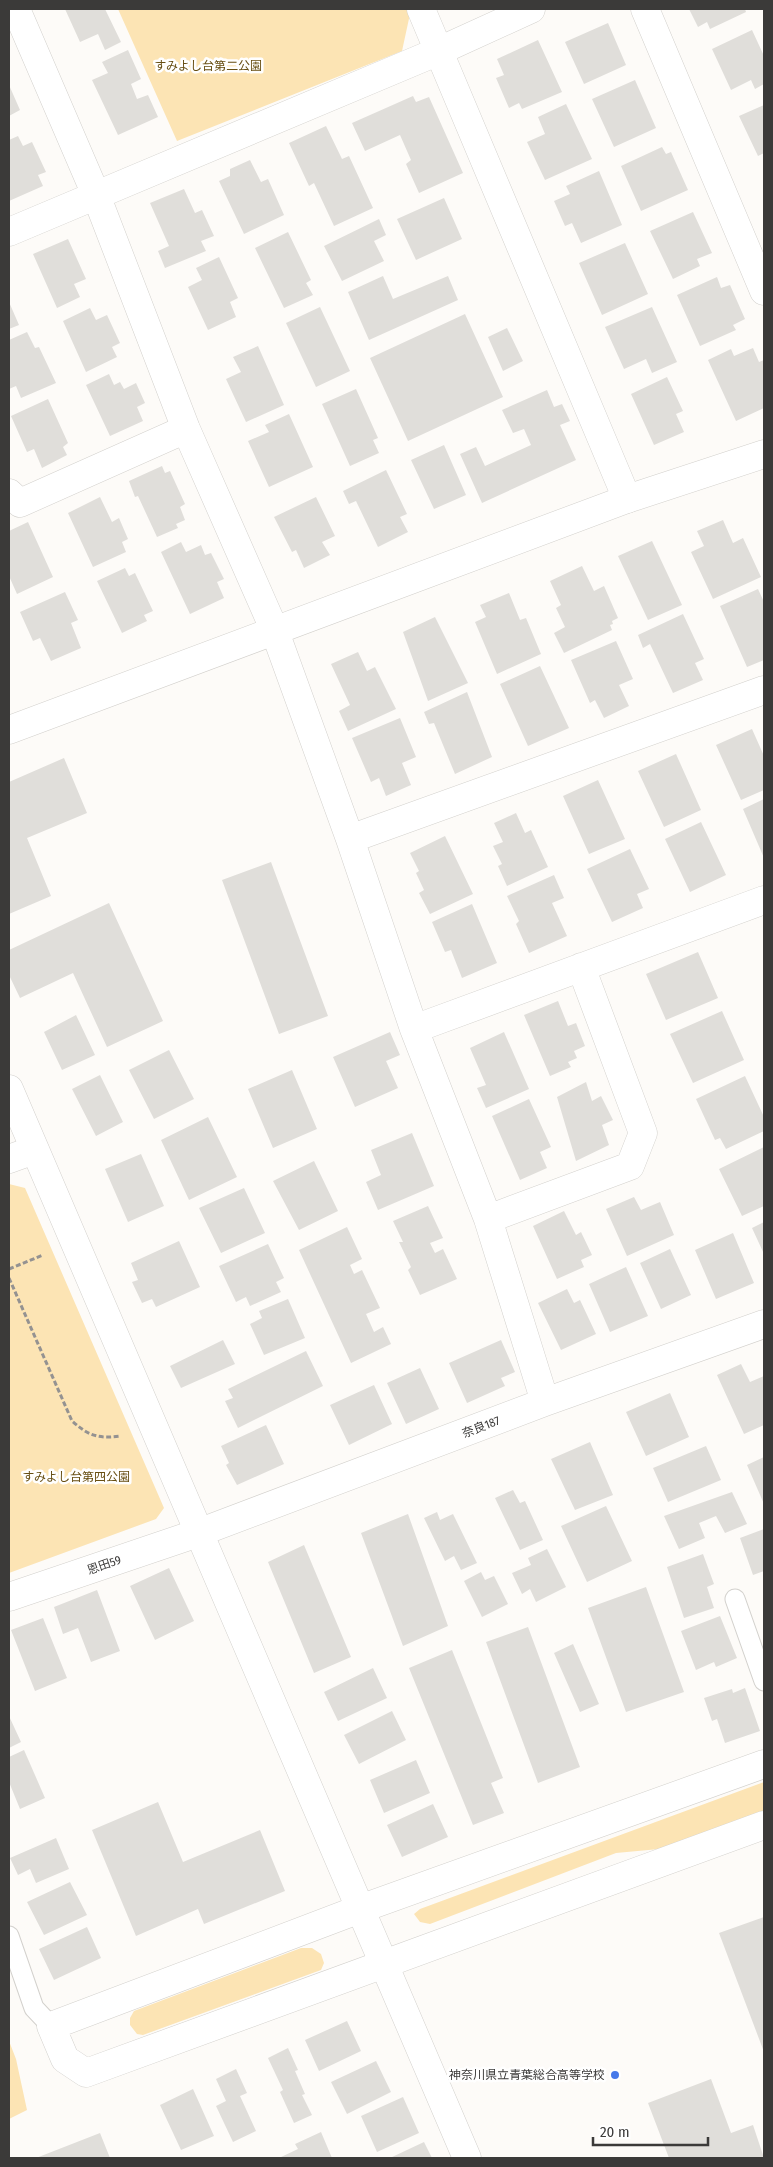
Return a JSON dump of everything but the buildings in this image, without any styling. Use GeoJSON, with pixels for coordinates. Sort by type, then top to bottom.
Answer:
{"type":"FeatureCollection","features":[{"type":"Feature","properties":{"kind":"street"},"geometry":{"type":"LineString","coordinates":[[16,9],[96,195],[186,429],[274,629],[350,839],[414,1029],[488,1219],[546,1402]]}},
{"type":"Feature","properties":{"kind":"street"},"geometry":{"type":"LineString","coordinates":[[421,9],[628,499]]}},
{"type":"Feature","properties":{"kind":"street"},"geometry":{"type":"LineString","coordinates":[[9,232],[440,51],[531,9]]}},
{"type":"Feature","properties":{"kind":"street"},"geometry":{"type":"LineString","coordinates":[[645,9],[764,291]]}},
{"type":"Feature","properties":{"kind":"street"},"geometry":{"type":"LineString","coordinates":[[9,493],[20,503],[186,429]]}},
{"type":"Feature","properties":{"kind":"street"},"geometry":{"type":"LineString","coordinates":[[9,730],[274,629],[628,499],[764,454]]}},
{"type":"Feature","properties":{"kind":"street"},"geometry":{"type":"LineString","coordinates":[[350,839],[764,690]]}},
{"type":"Feature","properties":{"kind":"street"},"geometry":{"type":"LineString","coordinates":[[414,1029],[764,900]]}},
{"type":"Feature","properties":{"kind":"street"},"geometry":{"type":"LineString","coordinates":[[488,1219],[630,1166],[643,1133],[581,967]]}},
{"type":"Feature","properties":{"kind":"street"},"geometry":{"type":"LineString","coordinates":[[9,1089],[467,2158]]}},
{"type":"Feature","properties":{"kind":"street"},"geometry":{"type":"LineString","coordinates":[[9,1159],[34,1150]]}},
{"type":"Feature","properties":{"kind":"street","name":"奈良187"},"geometry":{"type":"LineString","coordinates":[[198,1533],[546,1402],[764,1324]]}},
{"type":"Feature","properties":{"kind":"street","name":"恩田59"},"geometry":{"type":"LineString","coordinates":[[9,1597],[198,1533]]}},
{"type":"Feature","properties":{"kind":"street"},"geometry":{"type":"LineString","coordinates":[[764,1764],[360,1909],[51,2026],[65,2059],[86,2073],[764,1825]]}},
{"type":"Feature","properties":{"kind":"lane"},"geometry":{"type":"LineString","coordinates":[[736,1599],[756,1633],[764,1681]]}},
{"type":"Feature","properties":{"kind":"lane"},"geometry":{"type":"LineString","coordinates":[[9,1936],[34,2008],[51,2026]]}},
{"type":"Feature","properties":{"kind":"path"},"geometry":{"type":"LineString","coordinates":[[9,1269],[51,1251]]}},
{"type":"Feature","properties":{"kind":"path"},"geometry":{"type":"LineString","coordinates":[[9,1278],[72,1421],[86,1433],[95,1436],[119,1436],[129,1433]]}},
{"type":"Feature","properties":{"kind":"green space","name":"すみよし台第二公園"},"geometry":{"type":"Polygon","coordinates":[[[118,9],[407,9],[410,14],[402,51],[177,141],[118,9]]]}},
{"type":"Feature","properties":{"kind":"green space","name":"すみよし台第四公園"},"geometry":{"type":"Polygon","coordinates":[[[9,1184],[25,1188],[164,1508],[156,1519],[9,1573],[9,1184]]]}},
{"type":"Feature","properties":{"kind":"green space"},"geometry":{"type":"Polygon","coordinates":[[[764,1782],[764,1813],[670,1848],[616,1853],[430,1924],[420,1922],[414,1914],[420,1909],[764,1782]]]}},
{"type":"Feature","properties":{"kind":"green space"},"geometry":{"type":"Polygon","coordinates":[[[301,1948],[312,1948],[321,1954],[324,1963],[321,1970],[143,2035],[137,2034],[130,2025],[130,2018],[134,2011],[301,1948]]]}},
{"type":"Feature","properties":{"kind":"green space"},"geometry":{"type":"Polygon","coordinates":[[[9,2041],[16,2059],[27,2110],[9,2119],[9,2041]]]}},
{"type":"Feature","properties":{"kind":"place","name":"神奈川県立青葉総合高等学校"},"geometry":{"type":"Point","coordinates":[615,2075]}}]}
